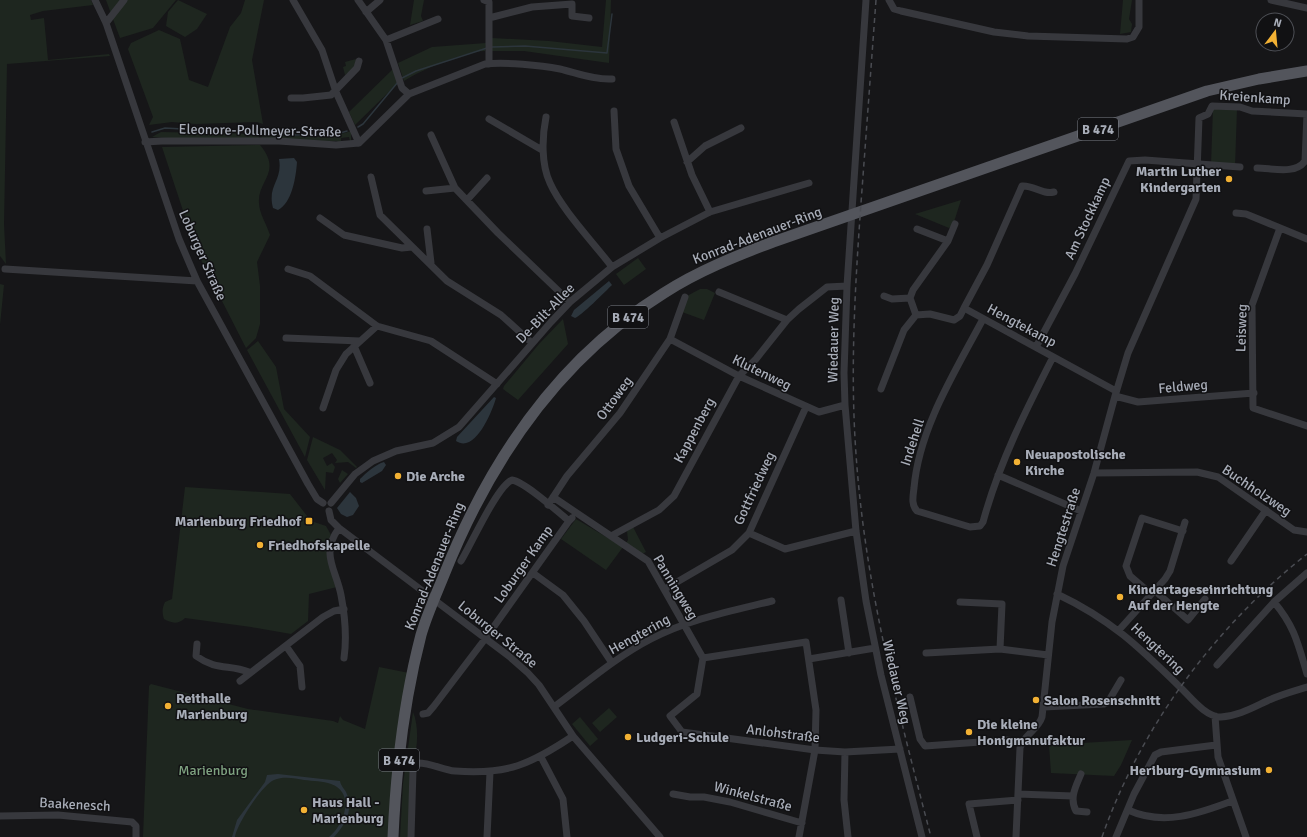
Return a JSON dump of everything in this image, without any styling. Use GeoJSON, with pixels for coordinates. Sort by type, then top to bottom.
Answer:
{"type":"FeatureCollection","features":[{"type":"Feature","properties":{"kind":"main road","name":"Konrad-Adenauer-Ring"},"geometry":{"type":"LineString","coordinates":[[393,837],[397,781],[410,684],[422,633],[433,599],[464,525],[504,455],[548,394],[589,351],[631,315],[683,281],[733,257],[1207,91],[1259,79],[1307,71]]}},
{"type":"Feature","properties":{"kind":"street","name":"Loburger Straße"},"geometry":{"type":"LineString","coordinates":[[95,0],[106,23],[179,239],[197,281],[308,484],[317,499],[323,503]]}},
{"type":"Feature","properties":{"kind":"street"},"geometry":{"type":"LineString","coordinates":[[106,23],[124,0]]}},
{"type":"Feature","properties":{"kind":"street"},"geometry":{"type":"LineString","coordinates":[[293,0],[322,50],[336,92],[359,143]]}},
{"type":"Feature","properties":{"kind":"street"},"geometry":{"type":"LineString","coordinates":[[358,0],[386,40],[402,88],[409,94]]}},
{"type":"Feature","properties":{"kind":"street"},"geometry":{"type":"LineString","coordinates":[[366,12],[380,0]]}},
{"type":"Feature","properties":{"kind":"street"},"geometry":{"type":"LineString","coordinates":[[484,0],[489,2],[489,64]]}},
{"type":"Feature","properties":{"kind":"street","name":"Wiedauer Weg"},"geometry":{"type":"LineString","coordinates":[[866,0],[847,286],[844,373],[845,405],[856,532],[865,595],[875,648],[922,837]]}},
{"type":"Feature","properties":{"kind":"street"},"geometry":{"type":"LineString","coordinates":[[889,0],[894,9],[994,32],[1028,36],[1127,39],[1133,37],[1139,27],[1139,0]]}},
{"type":"Feature","properties":{"kind":"street"},"geometry":{"type":"LineString","coordinates":[[1271,0],[1307,8]]}},
{"type":"Feature","properties":{"kind":"street"},"geometry":{"type":"LineString","coordinates":[[489,18],[532,7],[572,4],[572,16],[589,18]]}},
{"type":"Feature","properties":{"kind":"street"},"geometry":{"type":"LineString","coordinates":[[386,40],[438,19]]}},
{"type":"Feature","properties":{"kind":"street"},"geometry":{"type":"LineString","coordinates":[[291,98],[331,95],[336,92],[357,68],[359,61]]}},
{"type":"Feature","properties":{"kind":"street","name":"Eleonore-Pollmeyer-Straße"},"geometry":{"type":"LineString","coordinates":[[145,142],[279,141],[336,146],[359,143],[409,94],[489,64],[558,69],[599,80],[612,80]]}},
{"type":"Feature","properties":{"kind":"street","name":"Kreienkamp"},"geometry":{"type":"LineString","coordinates":[[1197,164],[1199,118],[1208,114],[1212,106],[1240,108],[1252,111],[1307,114],[1306,162],[1301,167],[1294,170],[1257,168]]}},
{"type":"Feature","properties":{"kind":"street"},"geometry":{"type":"LineString","coordinates":[[614,111],[616,149],[629,186],[660,238]]}},
{"type":"Feature","properties":{"kind":"street"},"geometry":{"type":"LineString","coordinates":[[546,117],[542,150],[549,183],[612,267]]}},
{"type":"Feature","properties":{"kind":"street"},"geometry":{"type":"LineString","coordinates":[[489,119],[542,150]]}},
{"type":"Feature","properties":{"kind":"street"},"geometry":{"type":"LineString","coordinates":[[674,122],[687,162],[710,212]]}},
{"type":"Feature","properties":{"kind":"street"},"geometry":{"type":"LineString","coordinates":[[687,162],[705,146],[741,128]]}},
{"type":"Feature","properties":{"kind":"street"},"geometry":{"type":"LineString","coordinates":[[431,135],[455,188],[498,233],[570,302]]}},
{"type":"Feature","properties":{"kind":"street","name":"Am Stockkamp"},"geometry":{"type":"LineString","coordinates":[[1036,347],[1075,274],[1129,161],[1145,160],[1197,164]]}},
{"type":"Feature","properties":{"kind":"street"},"geometry":{"type":"LineString","coordinates":[[1197,164],[1240,167]]}},
{"type":"Feature","properties":{"kind":"street","name":"Hengtestraße"},"geometry":{"type":"LineString","coordinates":[[1022,742],[1039,724],[1044,707],[1048,655],[1057,594],[1064,561],[1094,473],[1115,393],[1128,354],[1196,199],[1197,164]]}},
{"type":"Feature","properties":{"kind":"street"},"geometry":{"type":"LineString","coordinates":[[371,177],[380,215],[447,281],[501,315],[532,343]]}},
{"type":"Feature","properties":{"kind":"street"},"geometry":{"type":"LineString","coordinates":[[467,200],[487,178]]}},
{"type":"Feature","properties":{"kind":"street","name":"De-Bilt-Allee"},"geometry":{"type":"LineString","coordinates":[[331,503],[355,474],[373,461],[396,451],[433,443],[453,432],[466,421],[496,384],[570,302],[612,267],[660,238],[710,212],[809,183]]}},
{"type":"Feature","properties":{"kind":"street"},"geometry":{"type":"LineString","coordinates":[[881,389],[904,330],[916,315],[930,314],[954,320],[960,316],[987,265],[1022,186],[1028,185],[1048,194],[1054,192]]}},
{"type":"Feature","properties":{"kind":"street"},"geometry":{"type":"LineString","coordinates":[[426,191],[455,188]]}},
{"type":"Feature","properties":{"kind":"street"},"geometry":{"type":"LineString","coordinates":[[1236,212],[1246,214],[1307,239]]}},
{"type":"Feature","properties":{"kind":"street"},"geometry":{"type":"LineString","coordinates":[[320,218],[344,235],[402,248],[412,247]]}},
{"type":"Feature","properties":{"kind":"street"},"geometry":{"type":"LineString","coordinates":[[916,315],[910,298],[918,281],[948,241],[955,224]]}},
{"type":"Feature","properties":{"kind":"street","name":"Leisweg"},"geometry":{"type":"LineString","coordinates":[[1280,228],[1252,304],[1253,408],[1307,426]]}},
{"type":"Feature","properties":{"kind":"street"},"geometry":{"type":"LineString","coordinates":[[427,229],[431,264]]}},
{"type":"Feature","properties":{"kind":"street"},"geometry":{"type":"LineString","coordinates":[[917,229],[948,241]]}},
{"type":"Feature","properties":{"kind":"street"},"geometry":{"type":"LineString","coordinates":[[5,269],[197,281]]}},
{"type":"Feature","properties":{"kind":"street"},"geometry":{"type":"LineString","coordinates":[[288,269],[310,276],[377,326],[431,341],[496,384]]}},
{"type":"Feature","properties":{"kind":"street","name":"Kappenberg"},"geometry":{"type":"LineString","coordinates":[[611,536],[659,510],[674,496],[739,376],[756,359],[788,320],[828,287],[847,286]]}},
{"type":"Feature","properties":{"kind":"street"},"geometry":{"type":"LineString","coordinates":[[719,292],[788,320]]}},
{"type":"Feature","properties":{"kind":"street"},"geometry":{"type":"LineString","coordinates":[[884,296],[892,299],[910,298]]}},
{"type":"Feature","properties":{"kind":"street","name":"Ottoweg"},"geometry":{"type":"LineString","coordinates":[[548,505],[567,476],[620,413],[670,339],[685,297]]}},
{"type":"Feature","properties":{"kind":"street","name":"Hengtekamp"},"geometry":{"type":"LineString","coordinates":[[964,308],[1054,357],[1115,393]]}},
{"type":"Feature","properties":{"kind":"street","name":"Indehell"},"geometry":{"type":"LineString","coordinates":[[983,319],[938,405],[925,438],[915,474],[914,509],[921,513],[970,527],[980,526],[983,522],[998,475]]}},
{"type":"Feature","properties":{"kind":"street"},"geometry":{"type":"LineString","coordinates":[[323,408],[336,370],[346,354],[377,326]]}},
{"type":"Feature","properties":{"kind":"street"},"geometry":{"type":"LineString","coordinates":[[286,338],[357,344]]}},
{"type":"Feature","properties":{"kind":"street","name":"Klutenweg"},"geometry":{"type":"LineString","coordinates":[[670,339],[739,376],[819,412],[845,405]]}},
{"type":"Feature","properties":{"kind":"street"},"geometry":{"type":"LineString","coordinates":[[357,344],[370,383]]}},
{"type":"Feature","properties":{"kind":"street"},"geometry":{"type":"LineString","coordinates":[[1054,357],[1021,420],[998,475],[1080,511]]}},
{"type":"Feature","properties":{"kind":"street","name":"Feldweg"},"geometry":{"type":"LineString","coordinates":[[1115,393],[1138,402],[1254,393]]}},
{"type":"Feature","properties":{"kind":"street","name":"Gottfriedweg"},"geometry":{"type":"LineString","coordinates":[[665,589],[732,550],[749,533],[806,407]]}},
{"type":"Feature","properties":{"kind":"street","name":"Buchholzweg"},"geometry":{"type":"LineString","coordinates":[[1094,473],[1197,472],[1208,474],[1218,477],[1294,530],[1307,532]]}},
{"type":"Feature","properties":{"kind":"street"},"geometry":{"type":"LineString","coordinates":[[462,561],[476,536],[486,513],[508,482],[512,480],[518,482],[569,521],[576,513]]}},
{"type":"Feature","properties":{"kind":"street","name":"Panningweg"},"geometry":{"type":"LineString","coordinates":[[553,497],[648,560],[703,658]]}},
{"type":"Feature","properties":{"kind":"street"},"geometry":{"type":"LineString","coordinates":[[327,501],[331,503],[332,507],[329,511],[323,509],[323,503],[327,501]]}},
{"type":"Feature","properties":{"kind":"street"},"geometry":{"type":"LineString","coordinates":[[1231,560],[1266,510]]}},
{"type":"Feature","properties":{"kind":"street","name":"Loburger Straße"},"geometry":{"type":"LineString","coordinates":[[329,511],[331,520],[339,528],[486,639],[528,673],[554,707],[573,736],[660,837]]}},
{"type":"Feature","properties":{"kind":"street"},"geometry":{"type":"LineString","coordinates":[[1183,531],[1142,518],[1126,566],[1130,576],[1188,620],[1205,598]]}},
{"type":"Feature","properties":{"kind":"street","name":"Loburger Kamp"},"geometry":{"type":"LineString","coordinates":[[423,714],[428,713],[434,706],[486,639],[569,521]]}},
{"type":"Feature","properties":{"kind":"street"},"geometry":{"type":"LineString","coordinates":[[1119,630],[1170,571],[1185,522]]}},
{"type":"Feature","properties":{"kind":"street"},"geometry":{"type":"LineString","coordinates":[[339,528],[331,539],[329,553],[344,609],[344,658]]}},
{"type":"Feature","properties":{"kind":"street"},"geometry":{"type":"LineString","coordinates":[[749,533],[785,550],[856,532]]}},
{"type":"Feature","properties":{"kind":"street"},"geometry":{"type":"LineString","coordinates":[[533,573],[564,595],[584,621],[612,663]]}},
{"type":"Feature","properties":{"kind":"street"},"geometry":{"type":"LineString","coordinates":[[1217,664],[1274,602],[1307,573]]}},
{"type":"Feature","properties":{"kind":"street","name":"Hengtering"},"geometry":{"type":"LineString","coordinates":[[1057,594],[1091,611],[1119,630],[1192,699],[1215,716]]}},
{"type":"Feature","properties":{"kind":"street"},"geometry":{"type":"LineString","coordinates":[[841,600],[849,653]]}},
{"type":"Feature","properties":{"kind":"street","name":"Hengtering"},"geometry":{"type":"LineString","coordinates":[[554,707],[612,663],[650,639],[684,624],[721,613],[772,601]]}},
{"type":"Feature","properties":{"kind":"street"},"geometry":{"type":"LineString","coordinates":[[960,602],[1002,604],[1000,649]]}},
{"type":"Feature","properties":{"kind":"street"},"geometry":{"type":"LineString","coordinates":[[1274,602],[1293,629],[1307,674]]}},
{"type":"Feature","properties":{"kind":"street"},"geometry":{"type":"LineString","coordinates":[[240,681],[249,672],[286,646],[324,616],[334,611],[344,609]]}},
{"type":"Feature","properties":{"kind":"street"},"geometry":{"type":"LineString","coordinates":[[703,658],[806,642],[816,710],[815,750],[799,837]]}},
{"type":"Feature","properties":{"kind":"street"},"geometry":{"type":"LineString","coordinates":[[197,644],[196,656],[212,666],[249,672]]}},
{"type":"Feature","properties":{"kind":"street"},"geometry":{"type":"LineString","coordinates":[[286,646],[300,666],[302,687]]}},
{"type":"Feature","properties":{"kind":"street"},"geometry":{"type":"LineString","coordinates":[[809,659],[875,648]]}},
{"type":"Feature","properties":{"kind":"street"},"geometry":{"type":"LineString","coordinates":[[926,653],[1000,649],[1048,655]]}},
{"type":"Feature","properties":{"kind":"street","name":"Anlohstraße"},"geometry":{"type":"LineString","coordinates":[[703,658],[697,694],[670,716],[682,732],[815,750],[845,752],[900,749]]}},
{"type":"Feature","properties":{"kind":"street"},"geometry":{"type":"LineString","coordinates":[[1044,707],[1104,704],[1108,702],[1121,680]]}},
{"type":"Feature","properties":{"kind":"street"},"geometry":{"type":"LineString","coordinates":[[1245,834],[1231,798],[1216,745],[1215,716],[1226,716],[1242,713],[1267,700],[1307,687]]}},
{"type":"Feature","properties":{"kind":"street"},"geometry":{"type":"LineString","coordinates":[[910,697],[920,739],[925,746],[1008,740],[1022,742],[1016,837]]}},
{"type":"Feature","properties":{"kind":"street"},"geometry":{"type":"LineString","coordinates":[[411,837],[413,770],[416,764],[423,763],[454,771],[490,772],[509,769],[541,757],[573,736]]}},
{"type":"Feature","properties":{"kind":"street"},"geometry":{"type":"LineString","coordinates":[[1116,837],[1134,794],[1155,755],[1158,753],[1216,745]]}},
{"type":"Feature","properties":{"kind":"street"},"geometry":{"type":"LineString","coordinates":[[845,752],[844,800],[848,837]]}},
{"type":"Feature","properties":{"kind":"street"},"geometry":{"type":"LineString","coordinates":[[541,757],[563,799],[567,837]]}},
{"type":"Feature","properties":{"kind":"street"},"geometry":{"type":"LineString","coordinates":[[487,837],[490,772]]}},
{"type":"Feature","properties":{"kind":"street"},"geometry":{"type":"LineString","coordinates":[[1081,774],[1073,796],[1076,811],[1087,812]]}},
{"type":"Feature","properties":{"kind":"street","name":"Winkelstraße"},"geometry":{"type":"LineString","coordinates":[[673,794],[690,798],[704,796],[802,823]]}},
{"type":"Feature","properties":{"kind":"street"},"geometry":{"type":"LineString","coordinates":[[977,837],[969,804],[1018,797],[1073,796]]}},
{"type":"Feature","properties":{"kind":"street"},"geometry":{"type":"LineString","coordinates":[[1128,810],[1146,817],[1170,818],[1209,810],[1231,798]]}},
{"type":"Feature","properties":{"kind":"street","name":"Baakenesch"},"geometry":{"type":"LineString","coordinates":[[0,816],[58,815],[132,822],[136,826],[136,837]]}},
{"type":"Feature","properties":{"kind":"green space"},"geometry":{"type":"Polygon","coordinates":[[[0,0],[91,0],[93,5],[43,11],[30,15],[31,20],[44,18],[48,60],[109,54],[110,56],[7,64],[4,224],[6,264],[0,256],[0,0]]]}},
{"type":"Feature","properties":{"kind":"green space"},"geometry":{"type":"Polygon","coordinates":[[[106,0],[176,0],[153,28],[120,38],[106,0]]]}},
{"type":"Feature","properties":{"kind":"green space"},"geometry":{"type":"Polygon","coordinates":[[[178,0],[207,14],[197,29],[185,37],[166,26],[168,12],[178,0]]]}},
{"type":"Feature","properties":{"kind":"green space"},"geometry":{"type":"Polygon","coordinates":[[[245,0],[264,0],[252,60],[263,124],[257,122],[196,124],[172,122],[149,125],[153,117],[128,49],[131,43],[159,30],[180,39],[189,80],[208,87],[230,27],[241,13],[245,0]]]}},
{"type":"Feature","properties":{"kind":"green space"},"geometry":{"type":"Polygon","coordinates":[[[414,0],[424,0],[421,16],[423,21],[410,25],[414,0]]]}},
{"type":"Feature","properties":{"kind":"green space"},"geometry":{"type":"Polygon","coordinates":[[[606,0],[611,0],[609,63],[524,51],[491,51],[492,38],[549,41],[602,47],[606,0]]]}},
{"type":"Feature","properties":{"kind":"green space"},"geometry":{"type":"Polygon","coordinates":[[[1123,0],[1132,0],[1129,19],[1132,24],[1131,32],[1120,34],[1123,0]]]}},
{"type":"Feature","properties":{"kind":"green space"},"geometry":{"type":"Polygon","coordinates":[[[486,43],[485,51],[466,54],[443,62],[404,81],[398,63],[432,47],[486,43]]]}},
{"type":"Feature","properties":{"kind":"green space"},"geometry":{"type":"Polygon","coordinates":[[[356,59],[355,68],[345,75],[343,67],[346,66],[345,62],[356,59]]]}},
{"type":"Feature","properties":{"kind":"green space"},"geometry":{"type":"Polygon","coordinates":[[[394,68],[398,83],[355,125],[349,112],[394,68]]]}},
{"type":"Feature","properties":{"kind":"green space"},"geometry":{"type":"Polygon","coordinates":[[[1213,108],[1237,109],[1235,167],[1211,165],[1213,108]]]}},
{"type":"Feature","properties":{"kind":"green space"},"geometry":{"type":"Polygon","coordinates":[[[351,131],[351,141],[349,137],[341,138],[341,142],[261,139],[262,134],[268,136],[330,136],[351,131]]]}},
{"type":"Feature","properties":{"kind":"green space"},"geometry":{"type":"Polygon","coordinates":[[[161,132],[260,134],[258,139],[205,140],[152,137],[161,132]]]}},
{"type":"Feature","properties":{"kind":"green space"},"geometry":{"type":"Polygon","coordinates":[[[260,145],[269,162],[269,169],[259,195],[259,207],[270,235],[257,262],[260,286],[260,324],[256,338],[246,348],[196,250],[162,147],[260,145]]]}},
{"type":"Feature","properties":{"kind":"green space"},"geometry":{"type":"Polygon","coordinates":[[[961,200],[953,225],[949,228],[915,214],[961,200]]]}},
{"type":"Feature","properties":{"kind":"green space"},"geometry":{"type":"Polygon","coordinates":[[[638,258],[646,269],[624,285],[616,274],[638,258]]]}},
{"type":"Feature","properties":{"kind":"green space"},"geometry":{"type":"Polygon","coordinates":[[[0,284],[4,285],[0,325],[0,284]]]}},
{"type":"Feature","properties":{"kind":"green space"},"geometry":{"type":"Polygon","coordinates":[[[700,289],[707,289],[715,293],[704,320],[682,312],[687,296],[700,289]]]}},
{"type":"Feature","properties":{"kind":"green space"},"geometry":{"type":"Polygon","coordinates":[[[563,319],[568,344],[518,400],[503,389],[504,386],[539,344],[563,319]]]}},
{"type":"Feature","properties":{"kind":"green space"},"geometry":{"type":"Polygon","coordinates":[[[258,341],[276,367],[284,409],[310,437],[305,457],[247,350],[258,341]]]}},
{"type":"Feature","properties":{"kind":"green space"},"geometry":{"type":"Polygon","coordinates":[[[313,437],[340,450],[357,467],[356,468],[348,462],[335,463],[337,460],[332,453],[323,458],[327,466],[332,463],[335,467],[333,473],[326,472],[325,490],[307,460],[313,437]]]}},
{"type":"Feature","properties":{"kind":"green space"},"geometry":{"type":"Polygon","coordinates":[[[342,470],[348,474],[340,483],[338,479],[342,470]]]}},
{"type":"Feature","properties":{"kind":"green space"},"geometry":{"type":"Polygon","coordinates":[[[185,487],[290,494],[311,521],[326,526],[331,535],[328,542],[327,555],[337,587],[309,594],[308,621],[291,634],[185,618],[180,622],[174,623],[164,619],[164,604],[172,599],[185,487]]]}},
{"type":"Feature","properties":{"kind":"green space"},"geometry":{"type":"Polygon","coordinates":[[[576,519],[623,547],[606,570],[561,539],[576,519]]]}},
{"type":"Feature","properties":{"kind":"green space"},"geometry":{"type":"Polygon","coordinates":[[[633,527],[646,552],[642,554],[626,543],[628,540],[627,531],[633,527]]]}},
{"type":"Feature","properties":{"kind":"green space","name":"Marienburg"},"geometry":{"type":"Polygon","coordinates":[[[379,667],[409,673],[389,837],[143,837],[149,686],[151,684],[248,709],[333,721],[338,723],[340,716],[343,720],[365,729],[379,667]]]}},
{"type":"Feature","properties":{"kind":"green space"},"geometry":{"type":"Polygon","coordinates":[[[609,708],[617,717],[600,732],[592,723],[609,708]]]}},
{"type":"Feature","properties":{"kind":"green space"},"geometry":{"type":"Polygon","coordinates":[[[413,712],[417,737],[413,762],[408,837],[400,837],[403,784],[413,712]]]}},
{"type":"Feature","properties":{"kind":"green space"},"geometry":{"type":"Polygon","coordinates":[[[580,717],[598,739],[590,746],[572,724],[580,717]]]}},
{"type":"Feature","properties":{"kind":"green space"},"geometry":{"type":"Polygon","coordinates":[[[1132,740],[1121,765],[1114,776],[1051,773],[1049,745],[1132,740]]]}},
{"type":"Feature","properties":{"kind":"shaded area"},"geometry":{"type":"Polygon","coordinates":[[[294,158],[297,162],[296,175],[290,196],[283,207],[278,210],[273,208],[272,194],[279,173],[279,159],[294,158]]]}},
{"type":"Feature","properties":{"kind":"shaded area"},"geometry":{"type":"Polygon","coordinates":[[[609,281],[612,285],[578,317],[575,318],[571,316],[574,310],[609,281]]]}},
{"type":"Feature","properties":{"kind":"shaded area"},"geometry":{"type":"Polygon","coordinates":[[[494,397],[496,398],[487,421],[476,437],[470,442],[463,443],[456,441],[457,437],[494,397]]]}},
{"type":"Feature","properties":{"kind":"shaded area"},"geometry":{"type":"Polygon","coordinates":[[[384,462],[386,465],[382,471],[362,483],[360,482],[360,479],[368,472],[384,462]]]}},
{"type":"Feature","properties":{"kind":"shaded area"},"geometry":{"type":"Polygon","coordinates":[[[350,492],[356,498],[359,506],[353,515],[347,517],[341,514],[337,508],[350,492]]]}},
{"type":"Feature","properties":{"kind":"shaded area"},"geometry":{"type":"Polygon","coordinates":[[[278,774],[340,781],[348,798],[349,810],[345,822],[334,837],[329,837],[339,825],[345,809],[343,794],[339,788],[325,782],[285,778],[274,780],[263,789],[240,823],[235,837],[232,837],[237,820],[265,782],[267,775],[278,774]]]}},
{"type":"Feature","properties":{"kind":"waterway"},"geometry":{"type":"LineString","coordinates":[[492,47],[525,46],[607,53],[612,14]]}},
{"type":"Feature","properties":{"kind":"waterway"},"geometry":{"type":"LineString","coordinates":[[402,78],[416,71],[487,48]]}},
{"type":"Feature","properties":{"kind":"waterway"},"geometry":{"type":"LineString","coordinates":[[358,127],[363,124],[398,82]]}},
{"type":"Feature","properties":{"kind":"waterway"},"geometry":{"type":"LineString","coordinates":[[152,132],[165,128],[200,130],[256,130],[272,134],[293,135],[337,134],[347,131]]}},
{"type":"Feature","properties":{"kind":"railway"},"geometry":{"type":"LineString","coordinates":[[876,0],[855,297],[853,391],[856,454],[860,503],[867,552],[884,647],[931,837]]}},
{"type":"Feature","properties":{"kind":"railway"},"geometry":{"type":"LineString","coordinates":[[1102,837],[1118,796],[1138,756],[1160,718],[1185,681],[1212,646],[1242,613],[1273,583],[1307,554]]}},
{"type":"Feature","properties":{"kind":"place","name":"Martin Luther Kindergarten"},"geometry":{"type":"Point","coordinates":[1229,179]}},
{"type":"Feature","properties":{"kind":"place","name":"Neuapostolische Kirche"},"geometry":{"type":"Point","coordinates":[1017,462]}},
{"type":"Feature","properties":{"kind":"place","name":"Die Arche"},"geometry":{"type":"Point","coordinates":[398,476]}},
{"type":"Feature","properties":{"kind":"place","name":"Marienburg Friedhof"},"geometry":{"type":"Point","coordinates":[309,521]}},
{"type":"Feature","properties":{"kind":"place","name":"Friedhofskapelle"},"geometry":{"type":"Point","coordinates":[260,545]}},
{"type":"Feature","properties":{"kind":"place","name":"Kindertageseinrichtung Auf der Hengte"},"geometry":{"type":"Point","coordinates":[1120,597]}},
{"type":"Feature","properties":{"kind":"place","name":"Salon Rosenschnitt"},"geometry":{"type":"Point","coordinates":[1036,700]}},
{"type":"Feature","properties":{"kind":"place","name":"Reithalle Marienburg"},"geometry":{"type":"Point","coordinates":[168,706]}},
{"type":"Feature","properties":{"kind":"place","name":"Die kleine Honigmanufaktur"},"geometry":{"type":"Point","coordinates":[969,732]}},
{"type":"Feature","properties":{"kind":"place","name":"Ludgeri-Schule"},"geometry":{"type":"Point","coordinates":[628,737]}},
{"type":"Feature","properties":{"kind":"place","name":"Heriburg-Gymnasium"},"geometry":{"type":"Point","coordinates":[1269,770]}},
{"type":"Feature","properties":{"kind":"place","name":"Haus Hall - Marienburg"},"geometry":{"type":"Point","coordinates":[304,810]}}]}
